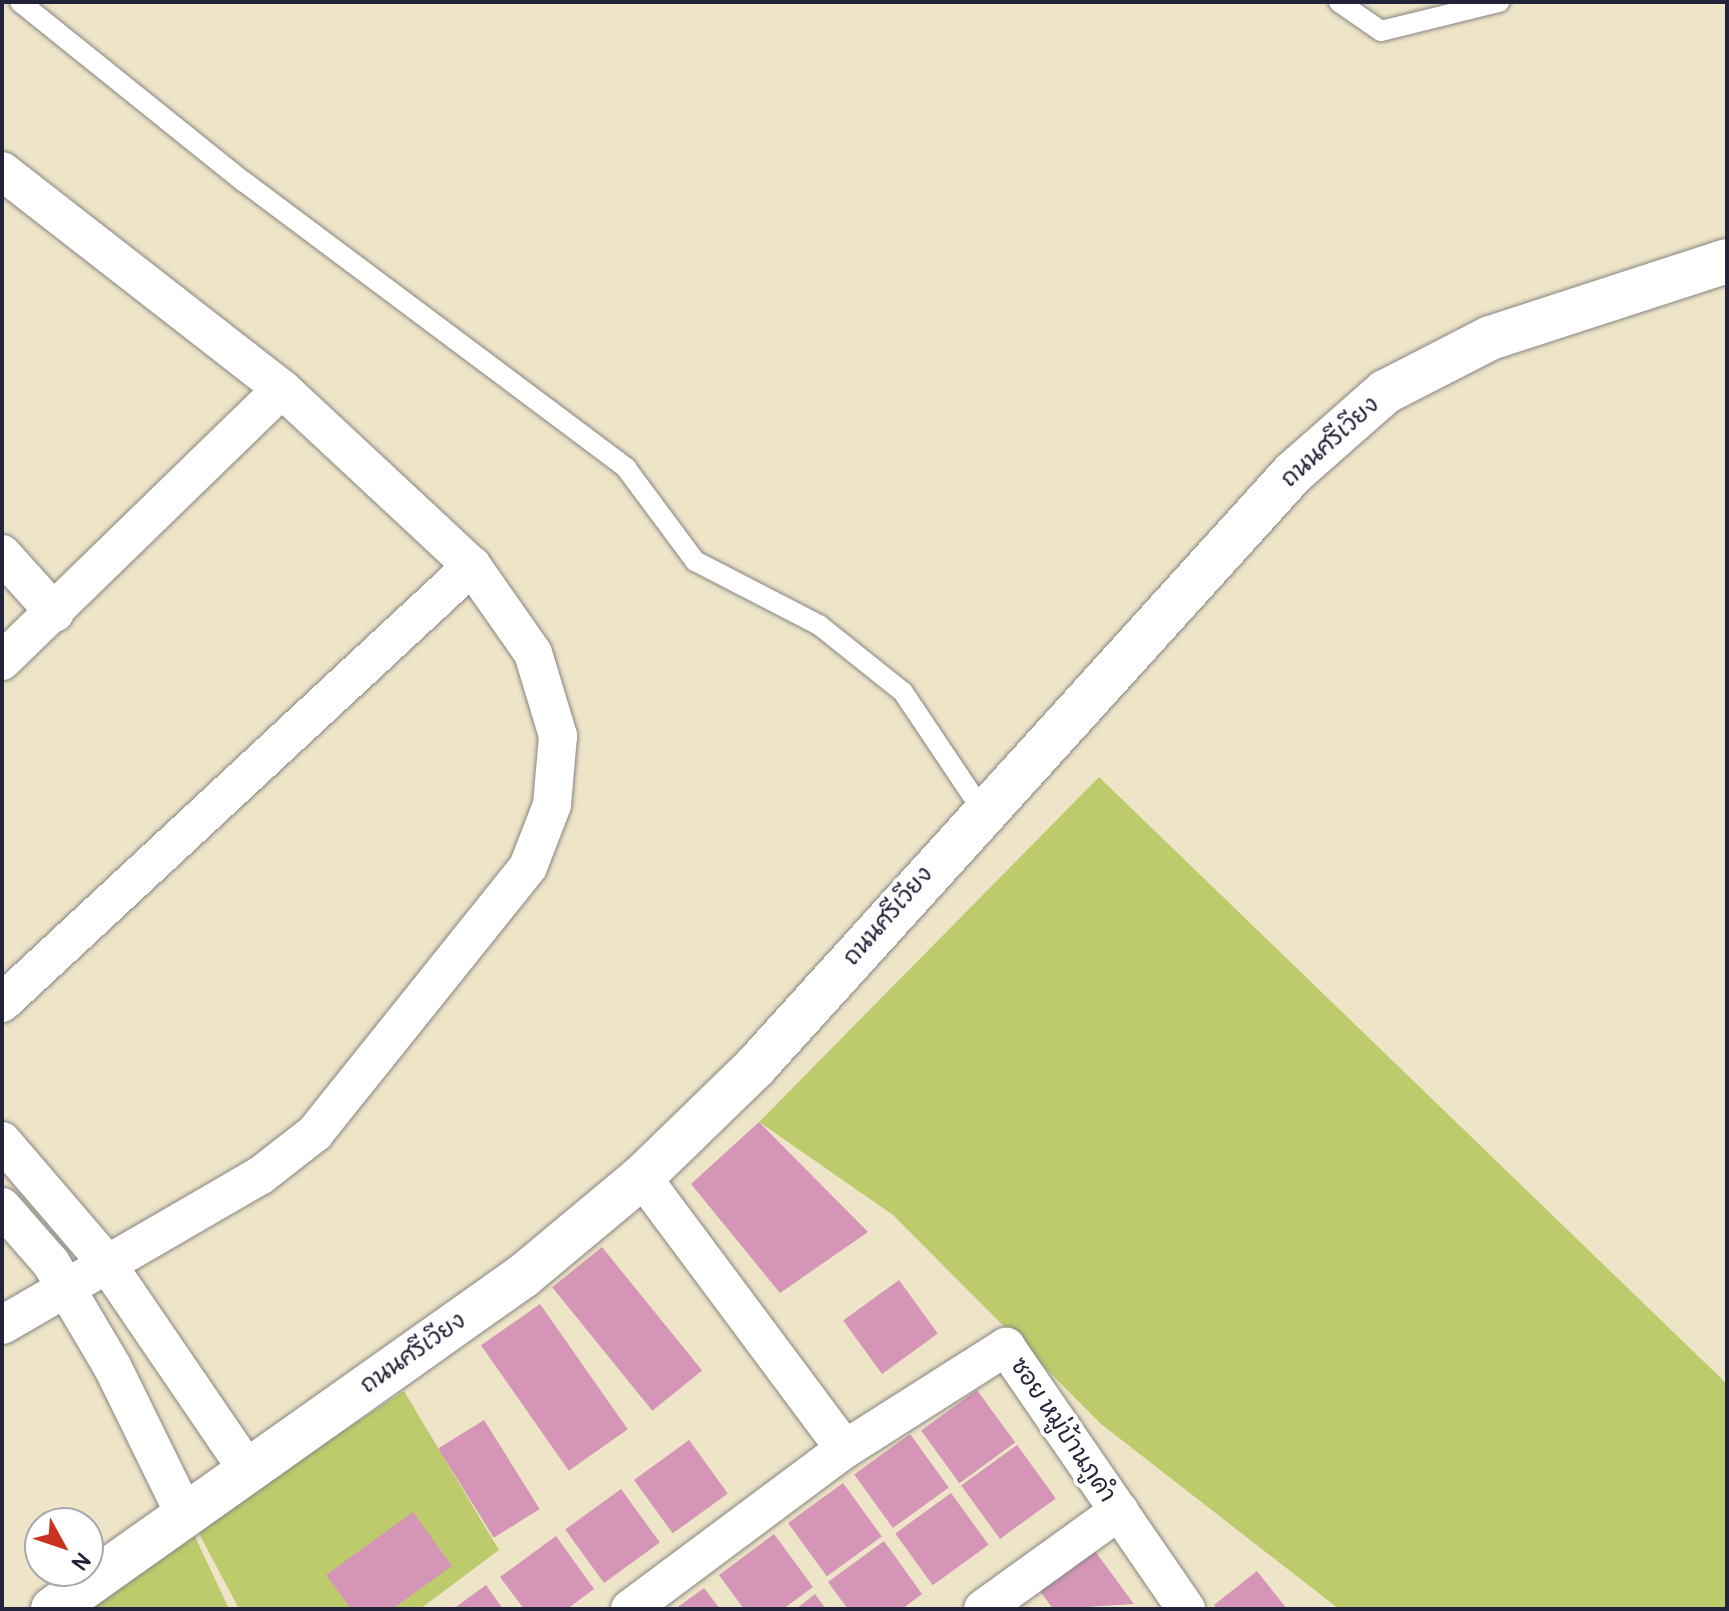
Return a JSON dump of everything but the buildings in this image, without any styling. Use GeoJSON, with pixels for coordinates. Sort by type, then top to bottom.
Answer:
{"type":"FeatureCollection","features":[{"type":"Feature","properties":{"kind":"main road","name":"ถนนศรีเวียง"},"geometry":{"type":"LineString","coordinates":[[53,1609],[523,1276],[642,1177],[755,1067],[982,810],[1293,473],[1385,392],[1490,338],[1727,261]]}},
{"type":"Feature","properties":{"kind":"street"},"geometry":{"type":"LineString","coordinates":[[2,171],[282,389],[472,566],[533,653],[558,736],[552,805],[528,867],[315,1133],[261,1175],[105,1261],[2,1325]]}},
{"type":"Feature","properties":{"kind":"street"},"geometry":{"type":"LineString","coordinates":[[2,661],[55,613],[282,389]]}},
{"type":"Feature","properties":{"kind":"street"},"geometry":{"type":"LineString","coordinates":[[2,554],[55,613]]}},
{"type":"Feature","properties":{"kind":"street"},"geometry":{"type":"LineString","coordinates":[[2,1003],[472,566]]}},
{"type":"Feature","properties":{"kind":"street"},"geometry":{"type":"LineString","coordinates":[[2,1141],[105,1261],[248,1471]]}},
{"type":"Feature","properties":{"kind":"street"},"geometry":{"type":"LineString","coordinates":[[642,1177],[845,1449]]}},
{"type":"Feature","properties":{"kind":"street"},"geometry":{"type":"LineString","coordinates":[[2,1207],[65,1287],[185,1515]]}},
{"type":"Feature","properties":{"kind":"street","name":"ซอย หมู่บ้านภูคำ"},"geometry":{"type":"LineString","coordinates":[[630,1609],[845,1449],[1006,1347],[1186,1609]]}},
{"type":"Feature","properties":{"kind":"street","name":"ซอย หมู่บ้านภูคำ"},"geometry":{"type":"LineString","coordinates":[[983,1609],[1119,1511]]}},
{"type":"Feature","properties":{"kind":"lane"},"geometry":{"type":"LineString","coordinates":[[20,2],[243,181],[626,468],[695,561],[819,625],[903,692],[982,810]]}},
{"type":"Feature","properties":{"kind":"lane"},"geometry":{"type":"LineString","coordinates":[[1339,2],[1381,31],[1499,2]]}},
{"type":"Feature","properties":{"kind":"green space"},"geometry":{"type":"Polygon","coordinates":[[[1099,777],[1727,1384],[1727,1609],[1339,1609],[1101,1424],[893,1215],[759,1122],[1099,777]]]}},
{"type":"Feature","properties":{"kind":"green space"},"geometry":{"type":"Polygon","coordinates":[[[404,1391],[499,1550],[420,1609],[239,1609],[196,1528],[404,1391]]]}},
{"type":"Feature","properties":{"kind":"green space"},"geometry":{"type":"Polygon","coordinates":[[[185,1515],[229,1609],[53,1609],[84,1587],[104,1587],[104,1573],[185,1515]]]}}]}
